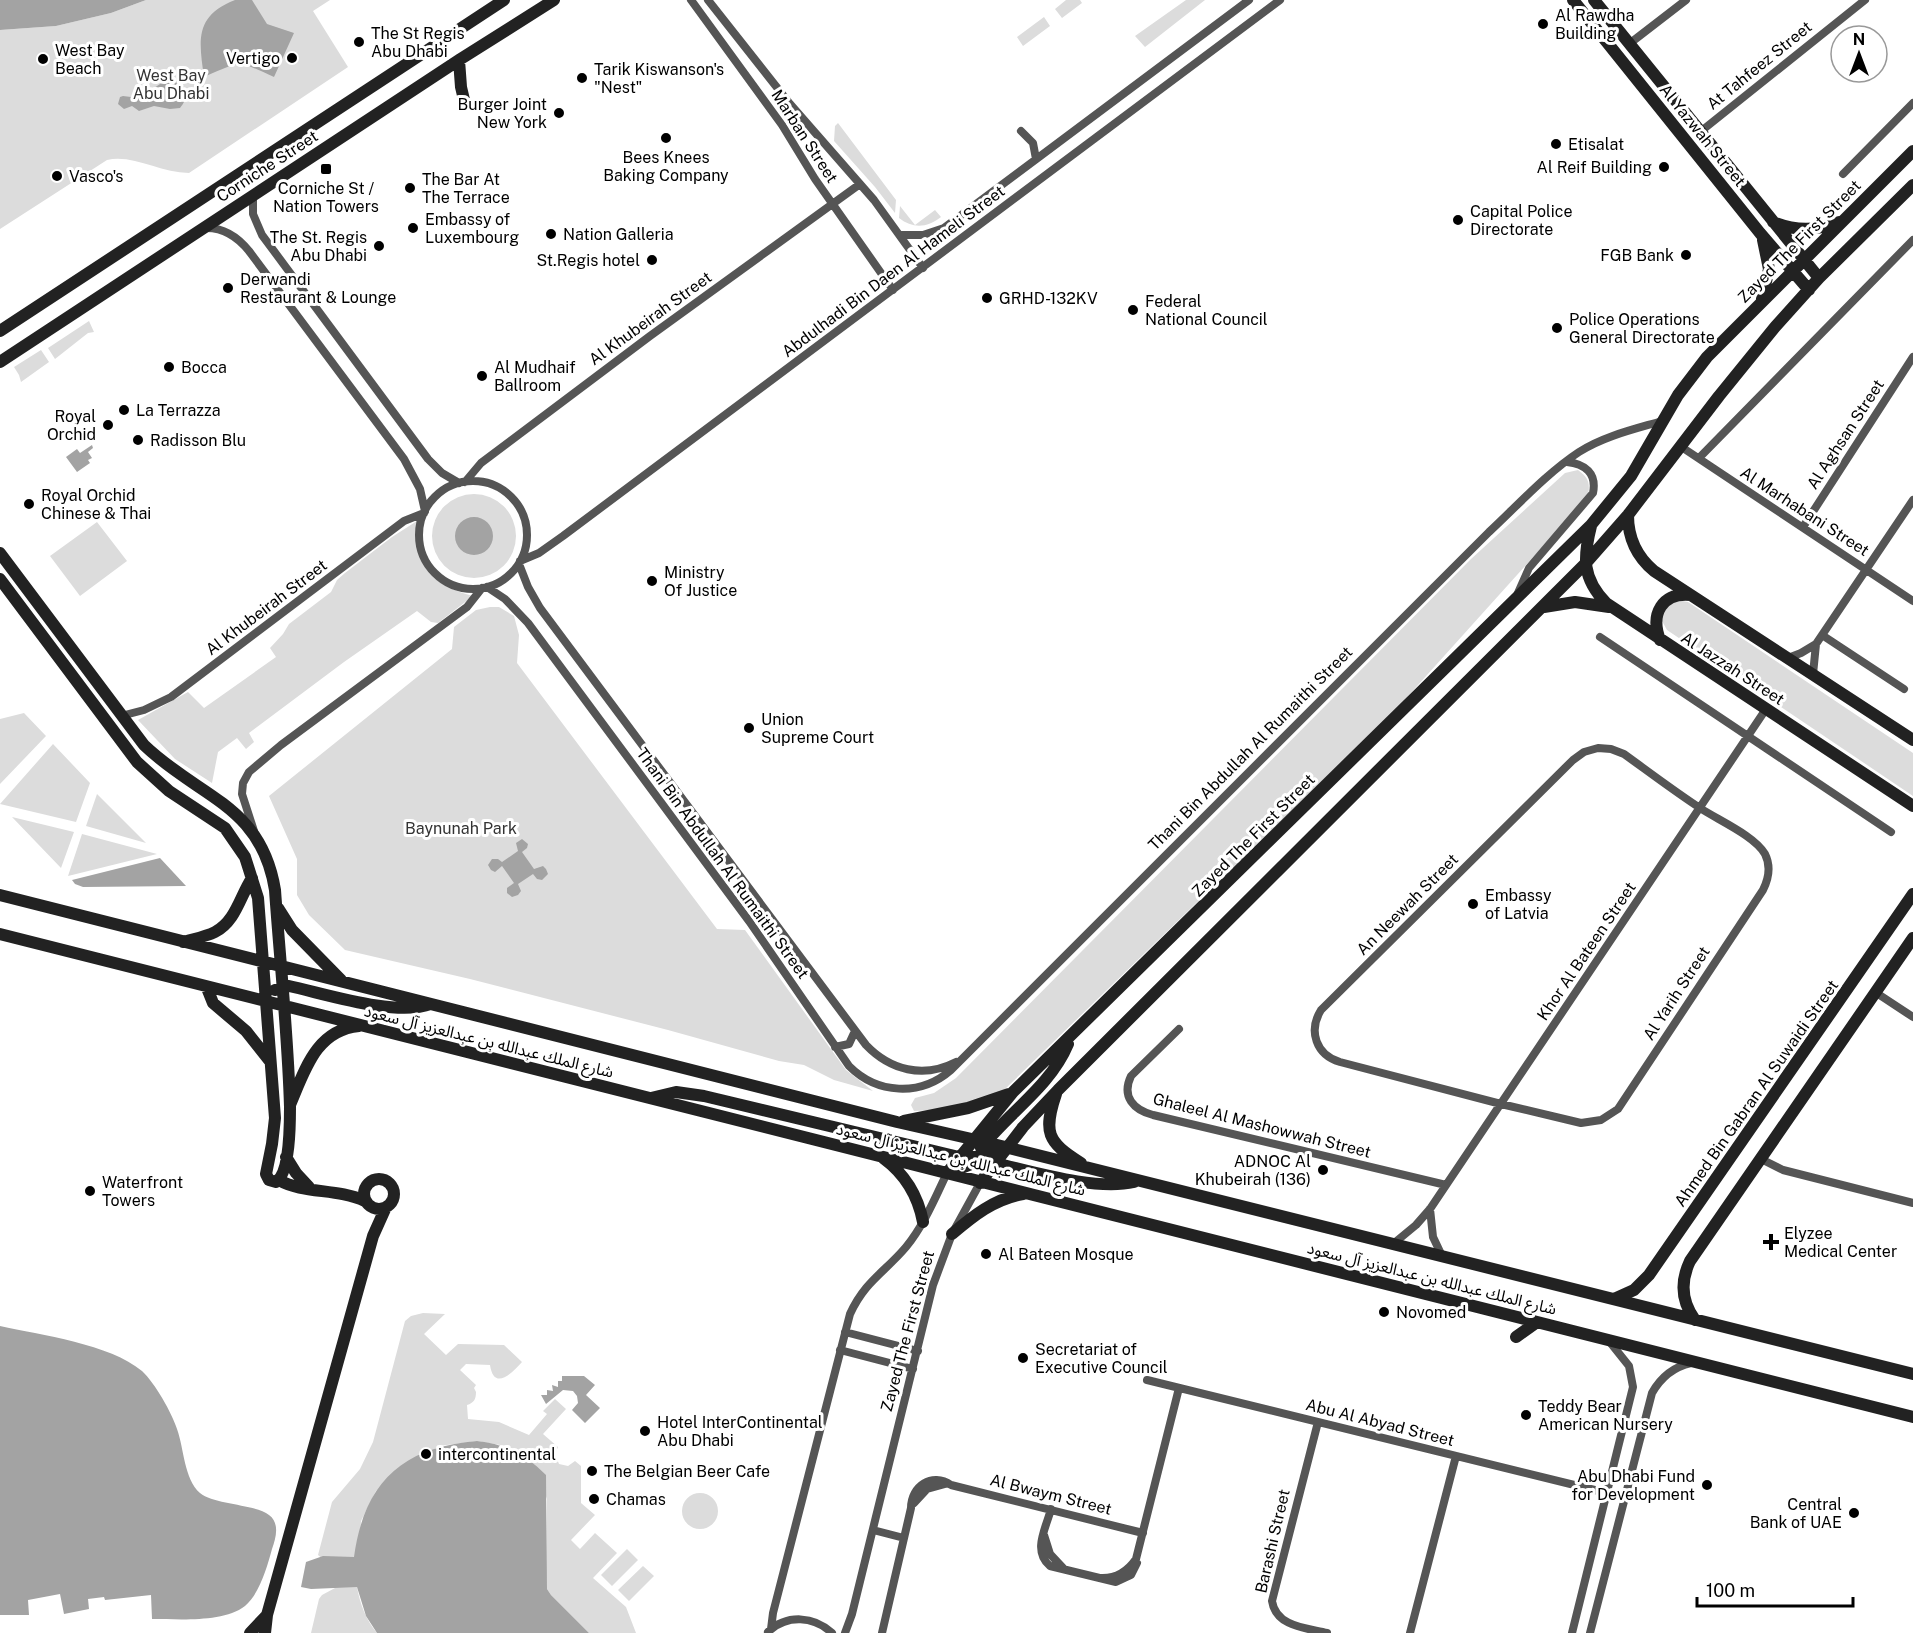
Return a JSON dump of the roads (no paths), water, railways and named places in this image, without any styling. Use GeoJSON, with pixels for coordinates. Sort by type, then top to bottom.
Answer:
{"type":"FeatureCollection","features":[{"type":"Feature","properties":{"kind":"main road","name":"Corniche Street"},"geometry":{"type":"LineString","coordinates":[[0,331],[504,0]]}},
{"type":"Feature","properties":{"kind":"main road","name":"Corniche Street"},"geometry":{"type":"LineString","coordinates":[[0,362],[554,0]]}},
{"type":"Feature","properties":{"kind":"main road","name":"Al Yazwah Street"},"geometry":{"type":"LineString","coordinates":[[1573,0],[1760,234],[1809,290]]}},
{"type":"Feature","properties":{"kind":"main road","name":"Al Yazwah Street"},"geometry":{"type":"LineString","coordinates":[[1594,0],[1819,278]]}},
{"type":"Feature","properties":{"kind":"main road"},"geometry":{"type":"LineString","coordinates":[[459,60],[465,104]]}},
{"type":"Feature","properties":{"kind":"main road","name":"Zayed The First Street"},"geometry":{"type":"LineString","coordinates":[[947,1173],[959,1157],[980,1141],[1012,1092],[1070,1038],[1591,525],[1631,476],[1678,395],[1707,357],[1913,151]]}},
{"type":"Feature","properties":{"kind":"main road","name":"Zayed The First Street"},"geometry":{"type":"LineString","coordinates":[[980,1183],[1023,1127],[1058,1090],[1585,564],[1628,515],[1743,366],[1819,278],[1913,185]]}},
{"type":"Feature","properties":{"kind":"main road"},"geometry":{"type":"LineString","coordinates":[[1773,222],[1792,228],[1811,229],[1829,226],[1845,218]]}},
{"type":"Feature","properties":{"kind":"main road"},"geometry":{"type":"LineString","coordinates":[[1758,307],[1769,269],[1767,251],[1760,234]]}},
{"type":"Feature","properties":{"kind":"main road"},"geometry":{"type":"LineString","coordinates":[[1628,515],[1631,540],[1639,557],[1654,571],[1913,740]]}},
{"type":"Feature","properties":{"kind":"main road"},"geometry":{"type":"LineString","coordinates":[[1585,564],[1591,525]]}},
{"type":"Feature","properties":{"kind":"main road"},"geometry":{"type":"LineString","coordinates":[[0,553],[144,745],[186,780],[225,804],[246,824],[256,837],[270,867],[276,902],[290,1106],[286,1157],[283,1174],[279,1180]]}},
{"type":"Feature","properties":{"kind":"main road","name":"Al Jazzah Street"},"geometry":{"type":"LineString","coordinates":[[1585,564],[1594,589],[1613,609],[1910,802]]}},
{"type":"Feature","properties":{"kind":"main road"},"geometry":{"type":"LineString","coordinates":[[0,579],[127,751],[158,782],[225,828],[245,856],[258,898],[275,1118],[266,1174],[269,1180],[279,1180],[293,1186],[337,1191],[366,1202],[376,1209],[386,1207]]}},
{"type":"Feature","properties":{"kind":"main road"},"geometry":{"type":"LineString","coordinates":[[1660,640],[1656,621],[1659,609],[1673,597],[1691,595]]}},
{"type":"Feature","properties":{"kind":"main road"},"geometry":{"type":"LineString","coordinates":[[1544,607],[1575,602],[1613,609]]}},
{"type":"Feature","properties":{"kind":"main road"},"geometry":{"type":"LineString","coordinates":[[182,942],[223,927],[232,917],[252,878]]}},
{"type":"Feature","properties":{"kind":"main road","name":"Ahmed Bin Gabran Al Suwaidi Street"},"geometry":{"type":"LineString","coordinates":[[1614,1299],[1634,1290],[1649,1275],[1913,894]]}},
{"type":"Feature","properties":{"kind":"main road","name":"شارع الملك عبدالله بن عبدالعزيز آل سعود"},"geometry":{"type":"LineString","coordinates":[[0,895],[897,1122],[1913,1374]]}},
{"type":"Feature","properties":{"kind":"main road"},"geometry":{"type":"LineString","coordinates":[[276,902],[292,930],[342,980]]}},
{"type":"Feature","properties":{"kind":"main road","name":"شارع الملك عبدالله بن عبدالعزيز آل سعود"},"geometry":{"type":"LineString","coordinates":[[0,934],[1913,1417]]}},
{"type":"Feature","properties":{"kind":"main road"},"geometry":{"type":"LineString","coordinates":[[1695,1320],[1684,1299],[1683,1285],[1687,1267],[1913,938]]}},
{"type":"Feature","properties":{"kind":"main road"},"geometry":{"type":"LineString","coordinates":[[265,1002],[271,992],[289,986],[391,1008],[412,1009],[432,1003]]}},
{"type":"Feature","properties":{"kind":"main road"},"geometry":{"type":"LineString","coordinates":[[207,988],[213,1003],[246,1031],[269,1061]]}},
{"type":"Feature","properties":{"kind":"main road"},"geometry":{"type":"LineString","coordinates":[[290,1106],[308,1062],[320,1045],[338,1032],[363,1026]]}},
{"type":"Feature","properties":{"kind":"main road"},"geometry":{"type":"LineString","coordinates":[[980,1183],[975,1173],[974,1160],[980,1141],[1050,1074],[1062,1057],[1070,1038]]}},
{"type":"Feature","properties":{"kind":"main road"},"geometry":{"type":"LineString","coordinates":[[1058,1090],[1048,1118],[1052,1138],[1061,1150],[1092,1169]]}},
{"type":"Feature","properties":{"kind":"main road"},"geometry":{"type":"LineString","coordinates":[[650,1098],[662,1094],[687,1092],[959,1157],[1100,1185],[1119,1185],[1138,1181]]}},
{"type":"Feature","properties":{"kind":"main road"},"geometry":{"type":"LineString","coordinates":[[897,1122],[968,1108],[1012,1092]]}},
{"type":"Feature","properties":{"kind":"main road"},"geometry":{"type":"LineString","coordinates":[[947,1173],[1007,1148]]}},
{"type":"Feature","properties":{"kind":"main road"},"geometry":{"type":"LineString","coordinates":[[880,1156],[890,1163],[908,1183],[918,1203],[923,1222]]}},
{"type":"Feature","properties":{"kind":"main road"},"geometry":{"type":"LineString","coordinates":[[286,1157],[309,1187]]}},
{"type":"Feature","properties":{"kind":"main road"},"geometry":{"type":"LineString","coordinates":[[265,1633],[267,1615],[373,1236],[386,1207],[393,1200],[391,1185],[378,1179],[368,1184],[337,1191]]}},
{"type":"Feature","properties":{"kind":"main road"},"geometry":{"type":"LineString","coordinates":[[368,1184],[364,1191],[371,1216],[373,1236]]}},
{"type":"Feature","properties":{"kind":"main road"},"geometry":{"type":"LineString","coordinates":[[952,1234],[986,1208],[1001,1200],[1026,1193]]}},
{"type":"Feature","properties":{"kind":"main road"},"geometry":{"type":"LineString","coordinates":[[1516,1337],[1537,1322]]}},
{"type":"Feature","properties":{"kind":"main road"},"geometry":{"type":"LineString","coordinates":[[250,1633],[267,1615]]}},
{"type":"Feature","properties":{"kind":"main road"},"geometry":{"type":"LineString","coordinates":[[256,1633],[267,1615]]}},
{"type":"Feature","properties":{"kind":"street","name":"Marban Street"},"geometry":{"type":"LineString","coordinates":[[691,0],[782,125],[831,203],[893,290]]}},
{"type":"Feature","properties":{"kind":"street","name":"Marban Street"},"geometry":{"type":"LineString","coordinates":[[708,0],[790,104],[860,184],[923,268]]}},
{"type":"Feature","properties":{"kind":"street","name":"Abdulhadi Bin Daen Al Hameli Street"},"geometry":{"type":"LineString","coordinates":[[900,235],[923,235],[944,228],[1249,0]]}},
{"type":"Feature","properties":{"kind":"street","name":"Abdulhadi Bin Daen Al Hameli Street"},"geometry":{"type":"LineString","coordinates":[[520,562],[547,547],[1280,0]]}},
{"type":"Feature","properties":{"kind":"street"},"geometry":{"type":"LineString","coordinates":[[1629,44],[1686,0]]}},
{"type":"Feature","properties":{"kind":"street","name":"At Tahfeez Street"},"geometry":{"type":"LineString","coordinates":[[1700,132],[1865,0]]}},
{"type":"Feature","properties":{"kind":"street"},"geometry":{"type":"LineString","coordinates":[[1843,174],[1913,103]]}},
{"type":"Feature","properties":{"kind":"street"},"geometry":{"type":"LineString","coordinates":[[1021,131],[1032,143],[1036,159]]}},
{"type":"Feature","properties":{"kind":"street","name":"Al Khubeirah Street"},"geometry":{"type":"LineString","coordinates":[[462,483],[482,462],[831,203],[860,184]]}},
{"type":"Feature","properties":{"kind":"street"},"geometry":{"type":"LineString","coordinates":[[253,195],[253,214],[262,235],[428,459],[442,473],[462,483]]}},
{"type":"Feature","properties":{"kind":"street"},"geometry":{"type":"LineString","coordinates":[[203,228],[215,228],[227,232],[237,238],[249,251],[404,459],[420,489],[425,512]]}},
{"type":"Feature","properties":{"kind":"street"},"geometry":{"type":"LineString","coordinates":[[1699,458],[1913,240]]}},
{"type":"Feature","properties":{"kind":"street","name":"Al Aghsan Street"},"geometry":{"type":"LineString","coordinates":[[1803,527],[1913,357]]}},
{"type":"Feature","properties":{"kind":"street","name":"Thani Bin Abdullah Al Rumaithi Street"},"geometry":{"type":"LineString","coordinates":[[484,587],[505,599],[528,623],[749,921],[849,1066],[862,1077],[878,1085],[896,1089],[915,1088],[936,1081],[951,1070],[1480,540],[1567,462],[1595,443],[1662,421]]}},
{"type":"Feature","properties":{"kind":"street","name":"Al Marhabani Street"},"geometry":{"type":"LineString","coordinates":[[1680,446],[1913,601]]}},
{"type":"Feature","properties":{"kind":"street"},"geometry":{"type":"LineString","coordinates":[[1517,598],[1520,585],[1529,568],[1593,493],[1594,483],[1588,470],[1579,464],[1567,462]]}},
{"type":"Feature","properties":{"kind":"street"},"geometry":{"type":"LineString","coordinates":[[475,481],[494,485],[518,504],[523,513],[527,542],[520,562],[505,578],[484,587],[453,585],[436,574],[425,559],[420,541],[421,522],[436,496],[462,483],[475,481]]}},
{"type":"Feature","properties":{"kind":"street"},"geometry":{"type":"LineString","coordinates":[[1788,658],[1801,654],[1816,644],[1913,500]]}},
{"type":"Feature","properties":{"kind":"street","name":"Al Khubeirah Street"},"geometry":{"type":"LineString","coordinates":[[121,716],[144,710],[171,697],[404,521],[425,512]]}},
{"type":"Feature","properties":{"kind":"street","name":"Thani Bin Abdullah Al Rumaithi Street"},"geometry":{"type":"LineString","coordinates":[[520,562],[528,587],[540,608],[866,1045],[879,1058],[902,1069],[932,1070],[959,1060]]}},
{"type":"Feature","properties":{"kind":"street"},"geometry":{"type":"LineString","coordinates":[[256,837],[242,794],[243,783],[249,772],[281,745],[467,606],[484,587]]}},
{"type":"Feature","properties":{"kind":"street"},"geometry":{"type":"LineString","coordinates":[[1822,635],[1904,689]]}},
{"type":"Feature","properties":{"kind":"street"},"geometry":{"type":"LineString","coordinates":[[1600,638],[1891,832]]}},
{"type":"Feature","properties":{"kind":"street"},"geometry":{"type":"LineString","coordinates":[[1813,674],[1816,644]]}},
{"type":"Feature","properties":{"kind":"street","name":"Khor Al Bateen Street"},"geometry":{"type":"LineString","coordinates":[[1393,1244],[1409,1232],[1431,1209],[1766,709]]}},
{"type":"Feature","properties":{"kind":"street","name":"An Neewah Street"},"geometry":{"type":"LineString","coordinates":[[1501,1104],[1334,1060],[1323,1053],[1316,1041],[1314,1029],[1317,1016],[1556,776],[1584,752],[1598,748],[1618,751],[1700,808]]}},
{"type":"Feature","properties":{"kind":"street","name":"Al Yarih Street"},"geometry":{"type":"LineString","coordinates":[[1501,1104],[1588,1123],[1607,1117],[1622,1103],[1763,890],[1768,875],[1767,860],[1760,847],[1700,808]]}},
{"type":"Feature","properties":{"kind":"street"},"geometry":{"type":"LineString","coordinates":[[1875,992],[1913,1017]]}},
{"type":"Feature","properties":{"kind":"street","name":"Ghaleel Al Mashowwah Street"},"geometry":{"type":"LineString","coordinates":[[1179,1029],[1131,1076],[1127,1086],[1128,1096],[1137,1109],[1153,1115],[1446,1185]]}},
{"type":"Feature","properties":{"kind":"street"},"geometry":{"type":"LineString","coordinates":[[835,1047],[849,1044],[855,1031]]}},
{"type":"Feature","properties":{"kind":"street"},"geometry":{"type":"LineString","coordinates":[[1761,1159],[1783,1170],[1913,1203]]}},
{"type":"Feature","properties":{"kind":"street","name":"Zayed The First Street"},"geometry":{"type":"LineString","coordinates":[[769,1631],[850,1314],[860,1294],[875,1276],[905,1248],[923,1222],[947,1173]]}},
{"type":"Feature","properties":{"kind":"street","name":"Zayed The First Street"},"geometry":{"type":"LineString","coordinates":[[845,1633],[852,1614],[933,1285],[952,1234],[980,1183]]}},
{"type":"Feature","properties":{"kind":"street"},"geometry":{"type":"LineString","coordinates":[[1431,1209],[1432,1230],[1442,1256]]}},
{"type":"Feature","properties":{"kind":"street"},"geometry":{"type":"LineString","coordinates":[[845,1332],[918,1351]]}},
{"type":"Feature","properties":{"kind":"street"},"geometry":{"type":"LineString","coordinates":[[1572,1633],[1633,1382],[1629,1366],[1609,1340]]}},
{"type":"Feature","properties":{"kind":"street"},"geometry":{"type":"LineString","coordinates":[[840,1350],[913,1369]]}},
{"type":"Feature","properties":{"kind":"street"},"geometry":{"type":"LineString","coordinates":[[1590,1633],[1647,1406],[1656,1385],[1666,1374],[1680,1366],[1695,1362]]}},
{"type":"Feature","properties":{"kind":"street","name":"Abu Al Abyad Street"},"geometry":{"type":"LineString","coordinates":[[1147,1380],[1606,1493]]}},
{"type":"Feature","properties":{"kind":"street"},"geometry":{"type":"LineString","coordinates":[[1051,1509],[1040,1549],[1043,1558],[1054,1568],[1111,1582],[1127,1578],[1135,1570],[1179,1388]]}},
{"type":"Feature","properties":{"kind":"street"},"geometry":{"type":"LineString","coordinates":[[1630,1398],[1641,1399],[1647,1406]]}},
{"type":"Feature","properties":{"kind":"street","name":"Barashi Street"},"geometry":{"type":"LineString","coordinates":[[1318,1422],[1272,1601],[1276,1612],[1284,1621],[1328,1633]]}},
{"type":"Feature","properties":{"kind":"street"},"geometry":{"type":"LineString","coordinates":[[1410,1633],[1456,1456]]}},
{"type":"Feature","properties":{"kind":"street","name":"Al Bwaym Street"},"geometry":{"type":"LineString","coordinates":[[882,1633],[911,1508],[917,1497],[927,1489],[939,1485],[951,1485],[1143,1533]]}},
{"type":"Feature","properties":{"kind":"street"},"geometry":{"type":"LineString","coordinates":[[873,1530],[904,1538]]}},
{"type":"Feature","properties":{"kind":"street"},"geometry":{"type":"LineString","coordinates":[[769,1631],[786,1621],[804,1619],[822,1625],[832,1633]]}},
{"type":"Feature","properties":{"kind":"place","name":"Al Rawdha Building"},"geometry":{"type":"Point","coordinates":[1543,24]}},
{"type":"Feature","properties":{"kind":"place","name":"The St Regis Abu Dhabi"},"geometry":{"type":"Point","coordinates":[359,42]}},
{"type":"Feature","properties":{"kind":"place","name":"Vertigo"},"geometry":{"type":"Point","coordinates":[292,58]}},
{"type":"Feature","properties":{"kind":"place","name":"West Bay Beach"},"geometry":{"type":"Point","coordinates":[43,59]}},
{"type":"Feature","properties":{"kind":"place","name":"Tarik Kiswanson's \"Nest\""},"geometry":{"type":"Point","coordinates":[582,78]}},
{"type":"Feature","properties":{"kind":"place","name":"Burger Joint New York"},"geometry":{"type":"Point","coordinates":[559,113]}},
{"type":"Feature","properties":{"kind":"place","name":"Bees Knees Baking Company"},"geometry":{"type":"Point","coordinates":[666,138]}},
{"type":"Feature","properties":{"kind":"place","name":"Etisalat"},"geometry":{"type":"Point","coordinates":[1556,144]}},
{"type":"Feature","properties":{"kind":"place","name":"Al Reif Building"},"geometry":{"type":"Point","coordinates":[1664,167]}},
{"type":"Feature","properties":{"kind":"place","name":"Corniche St / Nation Towers"},"geometry":{"type":"Point","coordinates":[326,169]}},
{"type":"Feature","properties":{"kind":"place","name":"Vasco's"},"geometry":{"type":"Point","coordinates":[57,176]}},
{"type":"Feature","properties":{"kind":"place","name":"The Bar At The Terrace"},"geometry":{"type":"Point","coordinates":[410,188]}},
{"type":"Feature","properties":{"kind":"place","name":"Capital Police Directorate"},"geometry":{"type":"Point","coordinates":[1458,220]}},
{"type":"Feature","properties":{"kind":"place","name":"Embassy of Luxembourg"},"geometry":{"type":"Point","coordinates":[413,228]}},
{"type":"Feature","properties":{"kind":"place","name":"Nation Galleria"},"geometry":{"type":"Point","coordinates":[551,234]}},
{"type":"Feature","properties":{"kind":"place","name":"The St. Regis Abu Dhabi"},"geometry":{"type":"Point","coordinates":[379,246]}},
{"type":"Feature","properties":{"kind":"place","name":"FGB Bank"},"geometry":{"type":"Point","coordinates":[1686,255]}},
{"type":"Feature","properties":{"kind":"place","name":"St.Regis hotel"},"geometry":{"type":"Point","coordinates":[652,260]}},
{"type":"Feature","properties":{"kind":"place","name":"Derwandi Restaurant & Lounge"},"geometry":{"type":"Point","coordinates":[228,288]}},
{"type":"Feature","properties":{"kind":"place","name":"GRHD-132KV"},"geometry":{"type":"Point","coordinates":[987,298]}},
{"type":"Feature","properties":{"kind":"place","name":"Federal National Council"},"geometry":{"type":"Point","coordinates":[1133,310]}},
{"type":"Feature","properties":{"kind":"place","name":"Police Operations General Directorate"},"geometry":{"type":"Point","coordinates":[1557,328]}},
{"type":"Feature","properties":{"kind":"place","name":"Bocca"},"geometry":{"type":"Point","coordinates":[169,367]}},
{"type":"Feature","properties":{"kind":"place","name":"Al Mudhaif Ballroom"},"geometry":{"type":"Point","coordinates":[482,376]}},
{"type":"Feature","properties":{"kind":"place","name":"La Terrazza"},"geometry":{"type":"Point","coordinates":[124,410]}},
{"type":"Feature","properties":{"kind":"place","name":"Royal Orchid"},"geometry":{"type":"Point","coordinates":[108,425]}},
{"type":"Feature","properties":{"kind":"place","name":"Radisson Blu"},"geometry":{"type":"Point","coordinates":[138,440]}},
{"type":"Feature","properties":{"kind":"place","name":"Royal Orchid Chinese & Thai"},"geometry":{"type":"Point","coordinates":[29,504]}},
{"type":"Feature","properties":{"kind":"place","name":"Ministry Of Justice"},"geometry":{"type":"Point","coordinates":[652,581]}},
{"type":"Feature","properties":{"kind":"place","name":"Union Supreme Court"},"geometry":{"type":"Point","coordinates":[749,728]}},
{"type":"Feature","properties":{"kind":"place","name":"Embassy of Latvia"},"geometry":{"type":"Point","coordinates":[1473,904]}},
{"type":"Feature","properties":{"kind":"place","name":"ADNOC Al Khubeirah (136)"},"geometry":{"type":"Point","coordinates":[1323,1170]}},
{"type":"Feature","properties":{"kind":"place","name":"Waterfront Towers"},"geometry":{"type":"Point","coordinates":[90,1191]}},
{"type":"Feature","properties":{"kind":"place","name":"Elyzee Medical Center"},"geometry":{"type":"Point","coordinates":[1771,1242]}},
{"type":"Feature","properties":{"kind":"place","name":"Al Bateen Mosque"},"geometry":{"type":"Point","coordinates":[986,1254]}},
{"type":"Feature","properties":{"kind":"place","name":"Novomed"},"geometry":{"type":"Point","coordinates":[1384,1312]}},
{"type":"Feature","properties":{"kind":"place","name":"Secretariat of Executive Council"},"geometry":{"type":"Point","coordinates":[1023,1358]}},
{"type":"Feature","properties":{"kind":"place","name":"Teddy Bear American Nursery"},"geometry":{"type":"Point","coordinates":[1526,1415]}},
{"type":"Feature","properties":{"kind":"place","name":"Hotel InterContinental Abu Dhabi"},"geometry":{"type":"Point","coordinates":[645,1431]}},
{"type":"Feature","properties":{"kind":"place","name":"intercontinental"},"geometry":{"type":"Point","coordinates":[426,1454]}},
{"type":"Feature","properties":{"kind":"place","name":"The Belgian Beer Cafe"},"geometry":{"type":"Point","coordinates":[592,1471]}},
{"type":"Feature","properties":{"kind":"place","name":"Abu Dhabi Fund for Development"},"geometry":{"type":"Point","coordinates":[1707,1485]}},
{"type":"Feature","properties":{"kind":"place","name":"Chamas"},"geometry":{"type":"Point","coordinates":[594,1499]}},
{"type":"Feature","properties":{"kind":"place","name":"Central Bank of UAE"},"geometry":{"type":"Point","coordinates":[1854,1513]}},
{"type":"Feature","properties":{"kind":"park label","name":"West Bay Abu Dhabi"},"geometry":{"type":"Point","coordinates":[171,84]}},
{"type":"Feature","properties":{"kind":"park label","name":"Baynunah Park"},"geometry":{"type":"Point","coordinates":[461,828]}}]}
